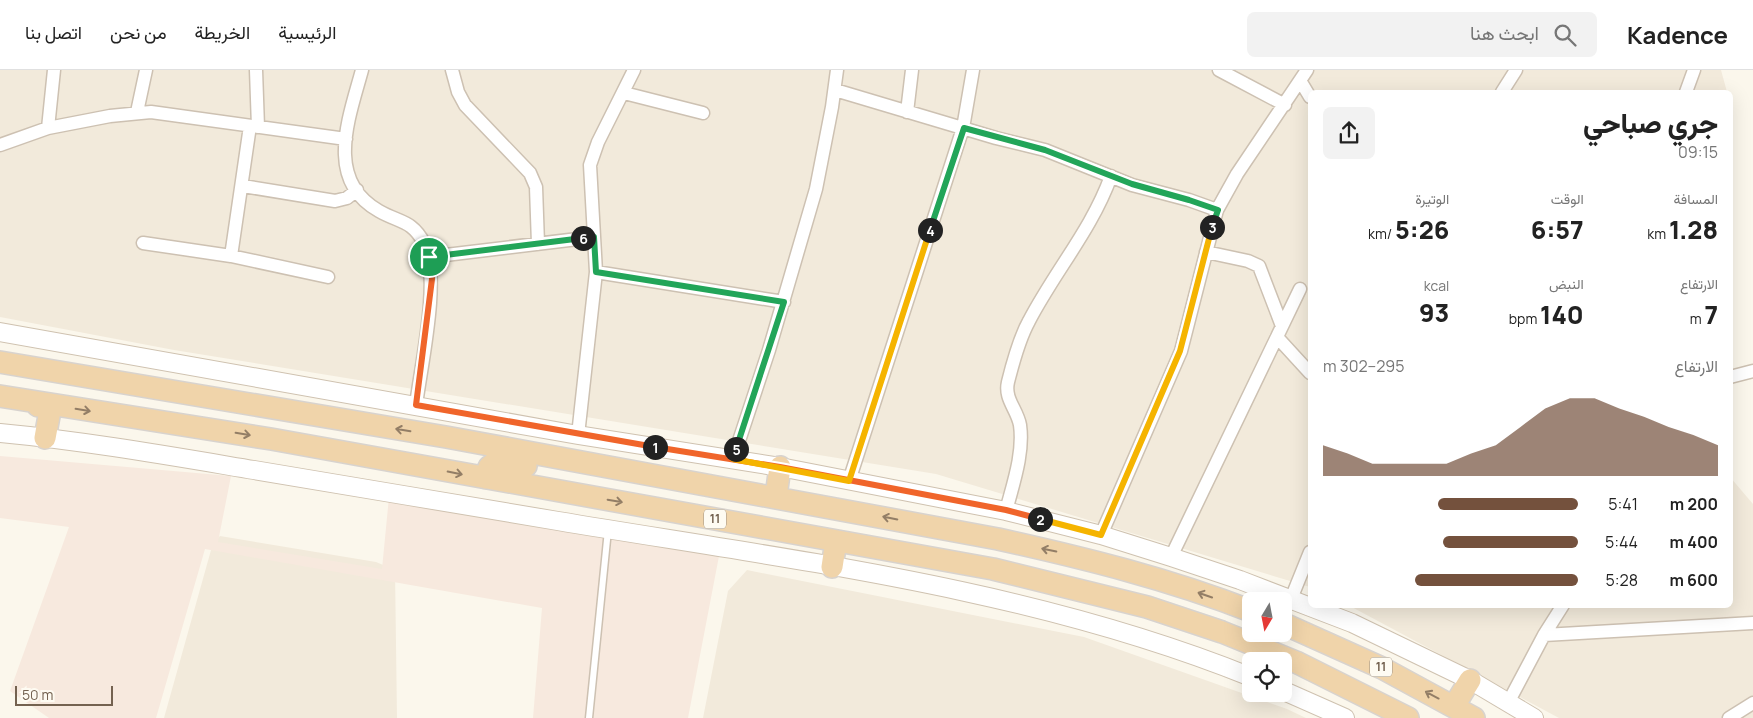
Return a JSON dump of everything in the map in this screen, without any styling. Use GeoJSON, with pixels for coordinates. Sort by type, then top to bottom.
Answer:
{"type":"FeatureCollection","features":[{"type":"Feature","properties":{"kind":"highway"},"geometry":{"type":"LineString","coordinates":[[0,362],[446,437],[776,496],[1078,556],[1156,578],[1242,609]]}},
{"type":"Feature","properties":{"kind":"highway","name":"11"},"geometry":{"type":"LineString","coordinates":[[0,396],[272,439],[993,569],[1147,607],[1222,632],[1296,662],[1408,718]]}},
{"type":"Feature","properties":{"kind":"highway"},"geometry":{"type":"LineString","coordinates":[[0,407],[51,405],[45,438]]}},
{"type":"Feature","properties":{"kind":"highway"},"geometry":{"type":"LineString","coordinates":[[272,439],[320,437],[433,456],[440,455],[444,450],[446,437]]}},
{"type":"Feature","properties":{"kind":"highway"},"geometry":{"type":"LineString","coordinates":[[486,478],[490,465],[500,461],[656,488],[725,487]]}},
{"type":"Feature","properties":{"kind":"highway"},"geometry":{"type":"LineString","coordinates":[[776,496],[780,467]]}},
{"type":"Feature","properties":{"kind":"highway"},"geometry":{"type":"LineString","coordinates":[[832,567],[836,541]]}},
{"type":"Feature","properties":{"kind":"highway","name":"11"},"geometry":{"type":"LineString","coordinates":[[1292,628],[1382,668],[1474,718]]}},
{"type":"Feature","properties":{"kind":"highway"},"geometry":{"type":"LineString","coordinates":[[1454,706],[1470,680]]}},
{"type":"Feature","properties":{"kind":"main road"},"geometry":{"type":"LineString","coordinates":[[0,332],[578,435],[780,467],[1006,510],[1101,535],[1271,592]]}},
{"type":"Feature","properties":{"kind":"main road"},"geometry":{"type":"LineString","coordinates":[[0,433],[119,447],[832,567],[982,595],[1045,610],[1168,646],[1242,675]]}},
{"type":"Feature","properties":{"kind":"main road"},"geometry":{"type":"LineString","coordinates":[[1292,599],[1308,606]]}},
{"type":"Feature","properties":{"kind":"main road"},"geometry":{"type":"LineString","coordinates":[[1314,608],[1352,623],[1470,680],[1509,701],[1534,718]]}},
{"type":"Feature","properties":{"kind":"main road"},"geometry":{"type":"LineString","coordinates":[[1292,694],[1345,718]]}},
{"type":"Feature","properties":{"kind":"street"},"geometry":{"type":"LineString","coordinates":[[48,128],[54,70]]}},
{"type":"Feature","properties":{"kind":"street"},"geometry":{"type":"LineString","coordinates":[[138,112],[146,70]]}},
{"type":"Feature","properties":{"kind":"street"},"geometry":{"type":"LineString","coordinates":[[231,256],[254,126],[256,70]]}},
{"type":"Feature","properties":{"kind":"street"},"geometry":{"type":"LineString","coordinates":[[362,70],[346,139],[345,160],[347,173],[357,190],[379,211],[413,227],[424,244],[429,257],[432,279],[416,405]]}},
{"type":"Feature","properties":{"kind":"street"},"geometry":{"type":"LineString","coordinates":[[452,70],[458,92],[466,104],[530,173],[536,187],[538,244]]}},
{"type":"Feature","properties":{"kind":"street"},"geometry":{"type":"LineString","coordinates":[[578,435],[596,272],[590,181],[592,157],[634,70]]}},
{"type":"Feature","properties":{"kind":"street"},"geometry":{"type":"LineString","coordinates":[[733,459],[784,302],[816,189],[835,90],[837,70]]}},
{"type":"Feature","properties":{"kind":"street"},"geometry":{"type":"LineString","coordinates":[[907,112],[912,70]]}},
{"type":"Feature","properties":{"kind":"street"},"geometry":{"type":"LineString","coordinates":[[849,481],[964,128],[973,70]]}},
{"type":"Feature","properties":{"kind":"street"},"geometry":{"type":"LineString","coordinates":[[1219,70],[1285,106]]}},
{"type":"Feature","properties":{"kind":"street"},"geometry":{"type":"LineString","coordinates":[[1101,535],[1180,351],[1218,210],[1237,174],[1285,106],[1307,70]]}},
{"type":"Feature","properties":{"kind":"street"},"geometry":{"type":"LineString","coordinates":[[1503,90],[1516,70]]}},
{"type":"Feature","properties":{"kind":"street"},"geometry":{"type":"LineString","coordinates":[[1687,90],[1694,70]]}},
{"type":"Feature","properties":{"kind":"street"},"geometry":{"type":"LineString","coordinates":[[1301,82],[1308,94]]}},
{"type":"Feature","properties":{"kind":"street"},"geometry":{"type":"LineString","coordinates":[[835,90],[1045,150],[1111,176],[1218,210]]}},
{"type":"Feature","properties":{"kind":"street"},"geometry":{"type":"LineString","coordinates":[[624,93],[703,112]]}},
{"type":"Feature","properties":{"kind":"street"},"geometry":{"type":"LineString","coordinates":[[0,145],[48,128],[138,112],[165,113],[346,139]]}},
{"type":"Feature","properties":{"kind":"street"},"geometry":{"type":"LineString","coordinates":[[1006,510],[1016,474],[1021,437],[1017,415],[1007,394],[1007,384],[1018,348],[1028,322],[1092,219],[1111,176]]}},
{"type":"Feature","properties":{"kind":"street"},"geometry":{"type":"LineString","coordinates":[[242,186],[335,201],[347,198],[357,190]]}},
{"type":"Feature","properties":{"kind":"street"},"geometry":{"type":"LineString","coordinates":[[429,257],[594,237]]}},
{"type":"Feature","properties":{"kind":"street"},"geometry":{"type":"LineString","coordinates":[[143,243],[231,256],[328,277]]}},
{"type":"Feature","properties":{"kind":"street"},"geometry":{"type":"LineString","coordinates":[[1206,252],[1248,261],[1259,266],[1279,332],[1308,371]]}},
{"type":"Feature","properties":{"kind":"street"},"geometry":{"type":"LineString","coordinates":[[596,272],[784,302]]}},
{"type":"Feature","properties":{"kind":"street"},"geometry":{"type":"LineString","coordinates":[[1171,557],[1300,289]]}},
{"type":"Feature","properties":{"kind":"street"},"geometry":{"type":"LineString","coordinates":[[1733,376],[1753,371]]}},
{"type":"Feature","properties":{"kind":"street"},"geometry":{"type":"LineString","coordinates":[[1292,597],[1308,557]]}},
{"type":"Feature","properties":{"kind":"street"},"geometry":{"type":"LineString","coordinates":[[1509,701],[1544,635],[1561,608]]}},
{"type":"Feature","properties":{"kind":"street"},"geometry":{"type":"LineString","coordinates":[[1544,635],[1753,623]]}},
{"type":"Feature","properties":{"kind":"street"},"geometry":{"type":"LineString","coordinates":[[1729,718],[1753,703]]}},
{"type":"Feature","properties":{"kind":"lane"},"geometry":{"type":"LineString","coordinates":[[589,718],[608,529]]}},
{"type":"Feature","properties":{"kind":"shaded area"},"geometry":{"type":"Polygon","coordinates":[[[0,70],[1721,70],[1726,90],[1308,90],[1308,586],[936,474],[174,350],[0,317],[0,70]]]}},
{"type":"Feature","properties":{"kind":"shaded area"},"geometry":{"type":"Polygon","coordinates":[[[0,456],[231,476],[218,542],[382,569],[389,497],[719,556],[688,718],[533,718],[542,608],[205,549],[156,718],[49,718],[10,691],[69,527],[0,518],[0,456]]]}},
{"type":"Feature","properties":{"kind":"shaded area"},"geometry":{"type":"Polygon","coordinates":[[[1733,481],[1753,504],[1753,718],[1559,718],[1354,608],[1733,608],[1733,481]]]}},
{"type":"Feature","properties":{"kind":"shaded area"},"geometry":{"type":"Polygon","coordinates":[[[220,536],[376,562],[395,570],[397,718],[164,718],[213,543],[220,536]]]}},
{"type":"Feature","properties":{"kind":"shaded area"},"geometry":{"type":"Polygon","coordinates":[[[747,570],[1084,637],[1242,693],[1242,702],[1267,702],[1306,718],[703,718],[728,591],[747,570]]]}},
{"type":"Feature","properties":{"kind":"route"},"geometry":{"type":"LineString","coordinates":[[429,257],[432,270],[431,296],[416,405],[578,435],[780,467],[849,481],[1006,510],[1101,535],[1172,373],[1188,329],[1212,225],[1218,210],[1132,184],[1062,155],[964,128],[849,481],[780,467],[733,459],[784,302],[596,272],[594,237],[429,257]]}}]}
